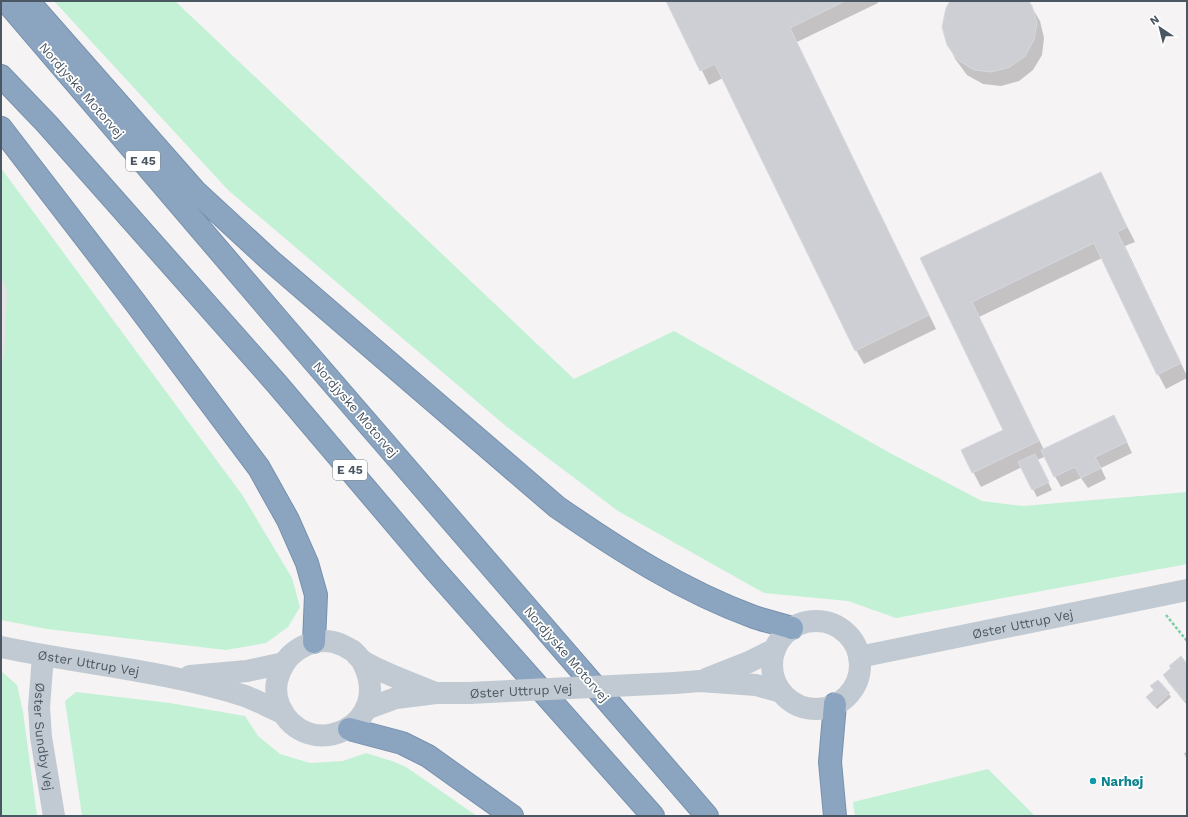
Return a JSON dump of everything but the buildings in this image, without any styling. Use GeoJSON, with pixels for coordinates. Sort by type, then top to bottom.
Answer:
{"type":"FeatureCollection","features":[{"type":"Feature","properties":{"kind":"highway","name":"Nordjyske Motorvej"},"geometry":{"type":"LineString","coordinates":[[6,1],[280,322],[707,816]]}},
{"type":"Feature","properties":{"kind":"highway"},"geometry":{"type":"LineString","coordinates":[[28,1],[195,190],[272,262],[557,507],[594,533],[666,577],[749,615],[792,628]]}},
{"type":"Feature","properties":{"kind":"highway","name":"E 45"},"geometry":{"type":"LineString","coordinates":[[1,76],[47,124],[277,384],[433,568],[653,816]]}},
{"type":"Feature","properties":{"kind":"highway"},"geometry":{"type":"LineString","coordinates":[[1,128],[134,301],[259,468],[288,520],[307,563],[316,595],[314,642]]}},
{"type":"Feature","properties":{"kind":"highway"},"geometry":{"type":"LineString","coordinates":[[835,704],[830,762],[836,816]]}},
{"type":"Feature","properties":{"kind":"highway"},"geometry":{"type":"LineString","coordinates":[[349,729],[402,743],[428,756],[512,816]]}},
{"type":"Feature","properties":{"kind":"street","name":"Øster Uttrup Vej"},"geometry":{"type":"LineString","coordinates":[[859,657],[1187,590]]}},
{"type":"Feature","properties":{"kind":"street"},"geometry":{"type":"LineString","coordinates":[[820,621],[834,625],[845,632],[850,638],[854,643],[859,657],[859,671],[855,684],[847,696],[835,704],[821,708],[806,708],[792,702],[781,692],[772,671],[772,660],[775,649],[782,637],[792,628],[805,622],[820,621]]}},
{"type":"Feature","properties":{"kind":"street"},"geometry":{"type":"LineString","coordinates":[[314,642],[341,644],[353,651],[362,661],[368,672],[371,685],[370,697],[366,709],[359,720],[349,729],[335,734],[320,736],[306,732],[293,725],[283,714],[277,694],[279,673],[284,663],[302,646],[314,642]]}},
{"type":"Feature","properties":{"kind":"street","name":"Øster Uttrup Vej"},"geometry":{"type":"LineString","coordinates":[[1,647],[43,656],[177,678],[246,697],[283,714]]}},
{"type":"Feature","properties":{"kind":"street","name":"Øster Uttrup Vej"},"geometry":{"type":"LineString","coordinates":[[700,681],[749,662],[775,649]]}},
{"type":"Feature","properties":{"kind":"street","name":"Øster Sundby Vej"},"geometry":{"type":"LineString","coordinates":[[43,656],[40,707],[42,737],[54,816]]}},
{"type":"Feature","properties":{"kind":"street","name":"Øster Uttrup Vej"},"geometry":{"type":"LineString","coordinates":[[362,661],[436,693]]}},
{"type":"Feature","properties":{"kind":"street","name":"Øster Uttrup Vej"},"geometry":{"type":"LineString","coordinates":[[177,678],[247,671],[284,663]]}},
{"type":"Feature","properties":{"kind":"street","name":"Øster Uttrup Vej"},"geometry":{"type":"LineString","coordinates":[[366,709],[396,698],[436,693],[469,693],[700,681],[756,685],[781,692]]}},
{"type":"Feature","properties":{"kind":"path"},"geometry":{"type":"LineString","coordinates":[[1151,597],[1187,642]]}},
{"type":"Feature","properties":{"kind":"shaded area"},"geometry":{"type":"Polygon","coordinates":[[[1,258],[12,291],[1,384],[1,258]]]}},
{"type":"Feature","properties":{"kind":"green space"},"geometry":{"type":"Polygon","coordinates":[[[54,1],[175,1],[574,379],[674,331],[890,453],[982,501],[1023,506],[1187,492],[1187,564],[896,618],[848,601],[764,593],[618,511],[507,427],[228,190],[54,1]]]}},
{"type":"Feature","properties":{"kind":"green space"},"geometry":{"type":"Polygon","coordinates":[[[1,168],[243,496],[292,578],[300,607],[288,627],[266,643],[226,650],[47,629],[1,620],[1,364],[4,357],[7,291],[1,275],[1,168]]]}},
{"type":"Feature","properties":{"kind":"green space"},"geometry":{"type":"Polygon","coordinates":[[[1,671],[17,685],[23,712],[37,816],[1,816],[1,671]]]}},
{"type":"Feature","properties":{"kind":"green space"},"geometry":{"type":"Polygon","coordinates":[[[76,692],[170,703],[245,716],[258,736],[280,754],[310,763],[343,761],[366,753],[392,761],[406,767],[477,816],[82,816],[65,701],[76,692]]]}},
{"type":"Feature","properties":{"kind":"green space"},"geometry":{"type":"Polygon","coordinates":[[[988,769],[1035,816],[855,816],[853,802],[988,769]]]}},
{"type":"Feature","properties":{"kind":"place","name":"Narhøj"},"geometry":{"type":"Point","coordinates":[1093,781]}}]}
